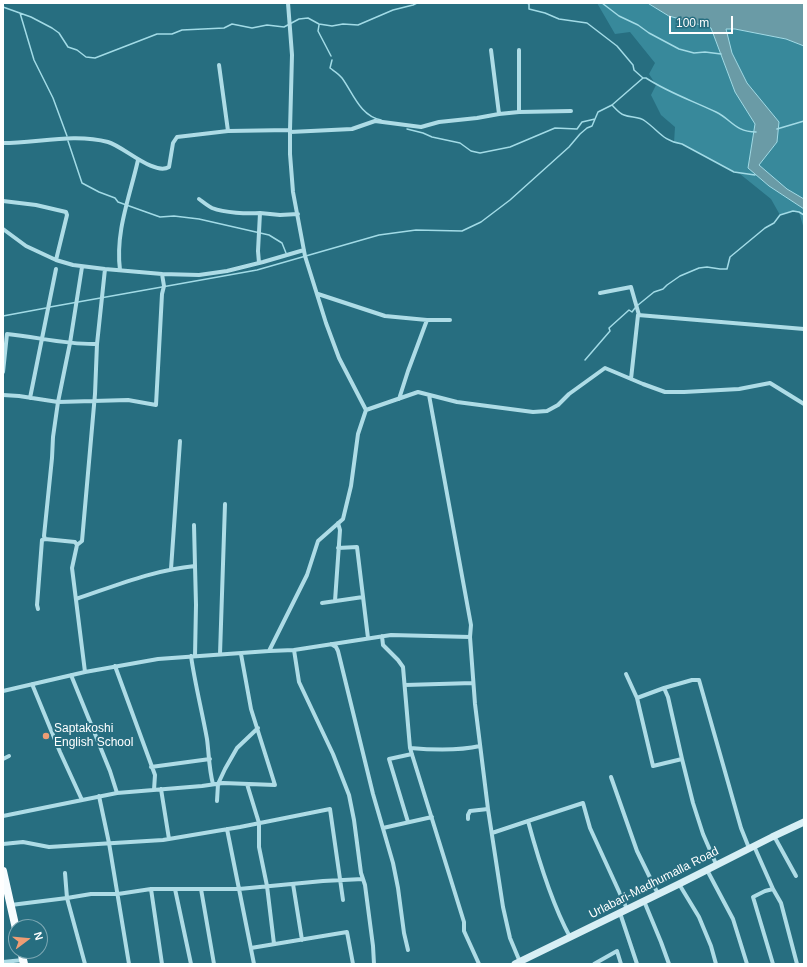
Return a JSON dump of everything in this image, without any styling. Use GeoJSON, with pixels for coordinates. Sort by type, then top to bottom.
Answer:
{"type":"FeatureCollection","features":[{"type":"Feature","properties":{"kind":"highway"},"geometry":{"type":"LineString","coordinates":[[3,871],[5,894],[14,919]]}},
{"type":"Feature","properties":{"kind":"main road","name":"Urlabari-Madhumalla Road"},"geometry":{"type":"LineString","coordinates":[[522,962],[707,870],[716,864],[804,822]]}},
{"type":"Feature","properties":{"kind":"street"},"geometry":{"type":"LineString","coordinates":[[269,651],[307,575],[318,541],[343,519],[351,486],[358,434],[366,410],[339,358],[326,323],[304,250],[293,192],[290,154],[292,55],[288,24],[288,3]]}},
{"type":"Feature","properties":{"kind":"street"},"geometry":{"type":"LineString","coordinates":[[491,50],[499,114]]}},
{"type":"Feature","properties":{"kind":"street"},"geometry":{"type":"LineString","coordinates":[[519,50],[519,112]]}},
{"type":"Feature","properties":{"kind":"street"},"geometry":{"type":"LineString","coordinates":[[219,65],[228,131]]}},
{"type":"Feature","properties":{"kind":"street"},"geometry":{"type":"LineString","coordinates":[[3,143],[68,139],[98,140],[110,143],[138,160],[161,169],[166,169],[169,167],[173,143],[177,137],[228,131],[352,129],[375,121],[420,127],[439,122],[499,114],[571,111]]}},
{"type":"Feature","properties":{"kind":"street"},"geometry":{"type":"LineString","coordinates":[[120,270],[119,240],[125,205],[131,192],[138,160]]}},
{"type":"Feature","properties":{"kind":"street"},"geometry":{"type":"LineString","coordinates":[[199,199],[212,208],[221,210],[249,214],[298,214]]}},
{"type":"Feature","properties":{"kind":"street"},"geometry":{"type":"LineString","coordinates":[[3,201],[36,204],[66,212],[68,215],[56,260]]}},
{"type":"Feature","properties":{"kind":"street"},"geometry":{"type":"LineString","coordinates":[[259,263],[258,251],[260,213]]}},
{"type":"Feature","properties":{"kind":"street"},"geometry":{"type":"LineString","coordinates":[[3,229],[26,246],[56,260],[82,267],[162,274],[199,275],[227,271],[304,250]]}},
{"type":"Feature","properties":{"kind":"street"},"geometry":{"type":"LineString","coordinates":[[38,609],[37,605],[42,540],[45,539],[46,511],[58,402],[70,343],[82,267]]}},
{"type":"Feature","properties":{"kind":"street"},"geometry":{"type":"LineString","coordinates":[[30,398],[56,269]]}},
{"type":"Feature","properties":{"kind":"street"},"geometry":{"type":"LineString","coordinates":[[85,672],[72,568],[77,545],[82,541],[95,401],[97,344],[105,270]]}},
{"type":"Feature","properties":{"kind":"street"},"geometry":{"type":"LineString","coordinates":[[3,395],[58,402],[128,400],[156,405],[161,302],[164,286],[162,274]]}},
{"type":"Feature","properties":{"kind":"street"},"geometry":{"type":"LineString","coordinates":[[600,293],[631,287],[639,315],[631,379]]}},
{"type":"Feature","properties":{"kind":"street"},"geometry":{"type":"LineString","coordinates":[[318,294],[385,316],[427,320],[450,320]]}},
{"type":"Feature","properties":{"kind":"street"},"geometry":{"type":"LineString","coordinates":[[639,315],[804,328]]}},
{"type":"Feature","properties":{"kind":"street"},"geometry":{"type":"LineString","coordinates":[[399,398],[427,320]]}},
{"type":"Feature","properties":{"kind":"street"},"geometry":{"type":"LineString","coordinates":[[3,372],[7,334],[41,338],[57,342],[97,344]]}},
{"type":"Feature","properties":{"kind":"street"},"geometry":{"type":"LineString","coordinates":[[366,410],[418,392],[457,402],[533,412],[547,411],[558,405],[569,394],[605,368],[656,390],[672,392],[739,389],[770,383],[804,404]]}},
{"type":"Feature","properties":{"kind":"street"},"geometry":{"type":"LineString","coordinates":[[429,395],[470,616],[473,683],[480,746],[503,907],[510,938],[522,962]]}},
{"type":"Feature","properties":{"kind":"street"},"geometry":{"type":"LineString","coordinates":[[172,569],[180,441]]}},
{"type":"Feature","properties":{"kind":"street"},"geometry":{"type":"LineString","coordinates":[[220,654],[225,504]]}},
{"type":"Feature","properties":{"kind":"street"},"geometry":{"type":"LineString","coordinates":[[335,601],[340,530],[338,523]]}},
{"type":"Feature","properties":{"kind":"street"},"geometry":{"type":"LineString","coordinates":[[194,525],[196,605],[193,656],[210,759],[210,774],[216,784],[217,801]]}},
{"type":"Feature","properties":{"kind":"street"},"geometry":{"type":"LineString","coordinates":[[45,539],[75,542],[77,545]]}},
{"type":"Feature","properties":{"kind":"street"},"geometry":{"type":"LineString","coordinates":[[338,548],[357,546],[368,638]]}},
{"type":"Feature","properties":{"kind":"street"},"geometry":{"type":"LineString","coordinates":[[76,599],[118,584],[172,569],[195,566]]}},
{"type":"Feature","properties":{"kind":"street"},"geometry":{"type":"LineString","coordinates":[[322,603],[363,597]]}},
{"type":"Feature","properties":{"kind":"street"},"geometry":{"type":"LineString","coordinates":[[3,691],[85,672],[158,659],[294,650],[390,635],[470,637]]}},
{"type":"Feature","properties":{"kind":"street"},"geometry":{"type":"LineString","coordinates":[[382,636],[383,645],[403,667],[410,748],[464,922],[464,930],[479,964]]}},
{"type":"Feature","properties":{"kind":"street"},"geometry":{"type":"LineString","coordinates":[[331,644],[336,647],[338,651],[371,786],[393,863],[408,950]]}},
{"type":"Feature","properties":{"kind":"street"},"geometry":{"type":"LineString","coordinates":[[294,650],[299,682],[333,754],[348,795],[354,820],[370,919],[374,964]]}},
{"type":"Feature","properties":{"kind":"street"},"geometry":{"type":"LineString","coordinates":[[3,816],[117,793],[216,784],[275,785],[251,709],[241,654]]}},
{"type":"Feature","properties":{"kind":"street"},"geometry":{"type":"LineString","coordinates":[[115,666],[154,775],[154,790]]}},
{"type":"Feature","properties":{"kind":"street"},"geometry":{"type":"LineString","coordinates":[[626,674],[638,698],[654,766],[682,759]]}},
{"type":"Feature","properties":{"kind":"street"},"geometry":{"type":"LineString","coordinates":[[71,675],[110,771],[117,793]]}},
{"type":"Feature","properties":{"kind":"street"},"geometry":{"type":"LineString","coordinates":[[638,698],[664,688],[692,680],[699,680],[741,828],[780,904],[796,964]]}},
{"type":"Feature","properties":{"kind":"street"},"geometry":{"type":"LineString","coordinates":[[405,686],[473,683]]}},
{"type":"Feature","properties":{"kind":"street"},"geometry":{"type":"LineString","coordinates":[[32,684],[60,752],[82,800]]}},
{"type":"Feature","properties":{"kind":"street"},"geometry":{"type":"LineString","coordinates":[[664,688],[668,697],[692,803],[705,840],[716,864]]}},
{"type":"Feature","properties":{"kind":"street"},"geometry":{"type":"LineString","coordinates":[[216,784],[237,748],[258,728]]}},
{"type":"Feature","properties":{"kind":"street"},"geometry":{"type":"LineString","coordinates":[[410,748],[454,749],[480,746]]}},
{"type":"Feature","properties":{"kind":"street"},"geometry":{"type":"LineString","coordinates":[[408,822],[389,759],[412,754]]}},
{"type":"Feature","properties":{"kind":"street"},"geometry":{"type":"LineString","coordinates":[[3,759],[9,756]]}},
{"type":"Feature","properties":{"kind":"street"},"geometry":{"type":"LineString","coordinates":[[151,767],[210,759]]}},
{"type":"Feature","properties":{"kind":"street"},"geometry":{"type":"LineString","coordinates":[[611,778],[637,851],[658,894]]}},
{"type":"Feature","properties":{"kind":"street"},"geometry":{"type":"LineString","coordinates":[[247,784],[259,823],[259,847],[274,944]]}},
{"type":"Feature","properties":{"kind":"street"},"geometry":{"type":"LineString","coordinates":[[161,789],[169,839]]}},
{"type":"Feature","properties":{"kind":"street"},"geometry":{"type":"LineString","coordinates":[[99,796],[109,843],[129,964]]}},
{"type":"Feature","properties":{"kind":"street"},"geometry":{"type":"LineString","coordinates":[[492,833],[583,803],[590,828],[627,909]]}},
{"type":"Feature","properties":{"kind":"street"},"geometry":{"type":"LineString","coordinates":[[3,844],[23,842],[49,847],[169,839],[330,809],[343,900]]}},
{"type":"Feature","properties":{"kind":"street"},"geometry":{"type":"LineString","coordinates":[[468,819],[470,811],[488,809]]}},
{"type":"Feature","properties":{"kind":"street"},"geometry":{"type":"LineString","coordinates":[[383,828],[432,817]]}},
{"type":"Feature","properties":{"kind":"street"},"geometry":{"type":"LineString","coordinates":[[528,821],[535,847],[563,924],[571,938]]}},
{"type":"Feature","properties":{"kind":"street"},"geometry":{"type":"LineString","coordinates":[[227,829],[254,964]]}},
{"type":"Feature","properties":{"kind":"street"},"geometry":{"type":"LineString","coordinates":[[774,836],[796,876]]}},
{"type":"Feature","properties":{"kind":"street"},"geometry":{"type":"LineString","coordinates":[[707,870],[733,919],[747,964]]}},
{"type":"Feature","properties":{"kind":"street"},"geometry":{"type":"LineString","coordinates":[[65,873],[67,898],[85,964]]}},
{"type":"Feature","properties":{"kind":"street"},"geometry":{"type":"LineString","coordinates":[[10,905],[91,894],[118,894],[174,889],[239,889],[363,879]]}},
{"type":"Feature","properties":{"kind":"street"},"geometry":{"type":"LineString","coordinates":[[293,884],[302,940]]}},
{"type":"Feature","properties":{"kind":"street"},"geometry":{"type":"LineString","coordinates":[[679,884],[699,917],[711,946],[716,964]]}},
{"type":"Feature","properties":{"kind":"street"},"geometry":{"type":"LineString","coordinates":[[174,889],[191,964]]}},
{"type":"Feature","properties":{"kind":"street"},"geometry":{"type":"LineString","coordinates":[[773,889],[753,897],[773,964]]}},
{"type":"Feature","properties":{"kind":"street"},"geometry":{"type":"LineString","coordinates":[[151,890],[162,964]]}},
{"type":"Feature","properties":{"kind":"street"},"geometry":{"type":"LineString","coordinates":[[201,890],[214,964]]}},
{"type":"Feature","properties":{"kind":"street"},"geometry":{"type":"LineString","coordinates":[[644,901],[669,964]]}},
{"type":"Feature","properties":{"kind":"street"},"geometry":{"type":"LineString","coordinates":[[620,913],[637,964]]}},
{"type":"Feature","properties":{"kind":"street"},"geometry":{"type":"LineString","coordinates":[[251,948],[347,932],[353,964]]}},
{"type":"Feature","properties":{"kind":"street"},"geometry":{"type":"LineString","coordinates":[[594,964],[617,951],[621,964]]}},
{"type":"Feature","properties":{"kind":"street"},"geometry":{"type":"LineString","coordinates":[[3,962],[23,962]]}},
{"type":"Feature","properties":{"kind":"shaded area"},"geometry":{"type":"Polygon","coordinates":[[[597,3],[648,3],[669,16],[711,28],[735,92],[755,124],[748,168],[769,186],[804,209],[804,229],[799,212],[793,211],[780,215],[771,199],[740,174],[682,144],[674,143],[675,127],[661,115],[651,95],[656,85],[649,74],[655,63],[630,32],[615,34],[597,3]]]}},
{"type":"Feature","properties":{"kind":"shaded area"},"geometry":{"type":"Polygon","coordinates":[[[648,3],[804,3],[804,46],[786,39],[735,29],[726,29],[732,53],[747,83],[779,122],[777,142],[759,165],[787,189],[804,199],[804,209],[769,186],[748,168],[755,124],[735,92],[711,28],[669,16],[648,3]]]}},
{"type":"Feature","properties":{"kind":"shaded area"},"geometry":{"type":"Polygon","coordinates":[[[725,28],[786,39],[804,46],[804,199],[787,189],[759,165],[777,142],[779,122],[747,83],[732,53],[725,28]]]}},
{"type":"Feature","properties":{"kind":"waterway"},"geometry":{"type":"LineString","coordinates":[[3,7],[31,17],[52,28],[59,33],[68,47],[77,50],[86,57],[95,58],[157,34],[172,34],[182,30],[224,28],[232,24],[252,28],[267,25],[284,27],[299,19],[308,18],[319,24],[332,26],[343,24],[358,25],[393,10],[417,3]]}},
{"type":"Feature","properties":{"kind":"waterway"},"geometry":{"type":"LineString","coordinates":[[527,3],[529,4],[529,9],[545,13],[559,19],[587,23],[617,46],[633,65],[634,70],[643,78]]}},
{"type":"Feature","properties":{"kind":"waterway"},"geometry":{"type":"LineString","coordinates":[[602,3],[619,16],[638,25],[649,33],[679,49],[694,53],[705,52],[721,54]]}},
{"type":"Feature","properties":{"kind":"waterway"},"geometry":{"type":"LineString","coordinates":[[20,13],[34,60],[53,98],[67,136]]}},
{"type":"Feature","properties":{"kind":"waterway"},"geometry":{"type":"LineString","coordinates":[[319,25],[318,31],[331,56]]}},
{"type":"Feature","properties":{"kind":"waterway"},"geometry":{"type":"LineString","coordinates":[[332,60],[330,68],[342,78],[362,109],[374,118],[381,120]]}},
{"type":"Feature","properties":{"kind":"waterway"},"geometry":{"type":"LineString","coordinates":[[50,307],[257,270],[379,235],[416,230],[462,231],[481,222],[510,200],[569,147],[580,134],[592,126],[598,112],[612,105],[643,78],[646,78],[672,92],[716,112],[738,128],[756,132]]}},
{"type":"Feature","properties":{"kind":"waterway"},"geometry":{"type":"LineString","coordinates":[[612,105],[622,114],[643,119],[670,141],[682,144],[734,172],[755,175]]}},
{"type":"Feature","properties":{"kind":"waterway"},"geometry":{"type":"LineString","coordinates":[[407,129],[432,137],[460,143],[471,151],[480,153],[510,147],[555,128],[577,129],[582,122],[595,119]]}},
{"type":"Feature","properties":{"kind":"waterway"},"geometry":{"type":"LineString","coordinates":[[777,129],[804,121]]}},
{"type":"Feature","properties":{"kind":"waterway"},"geometry":{"type":"LineString","coordinates":[[68,141],[82,183],[115,198],[118,202],[160,217],[174,216],[199,219],[269,235],[282,243],[286,253]]}},
{"type":"Feature","properties":{"kind":"waterway"},"geometry":{"type":"LineString","coordinates":[[638,305],[654,292],[663,289],[680,276],[699,268],[707,267],[727,269],[730,257],[765,228],[774,223],[780,215],[793,211],[804,215]]}},
{"type":"Feature","properties":{"kind":"waterway"},"geometry":{"type":"LineString","coordinates":[[3,316],[46,308]]}},
{"type":"Feature","properties":{"kind":"waterway"},"geometry":{"type":"LineString","coordinates":[[585,360],[610,331],[609,328],[629,310],[632,312],[635,308]]}},
{"type":"Feature","properties":{"kind":"place","name":"Saptakoshi English School"},"geometry":{"type":"Point","coordinates":[46,736]}}]}
